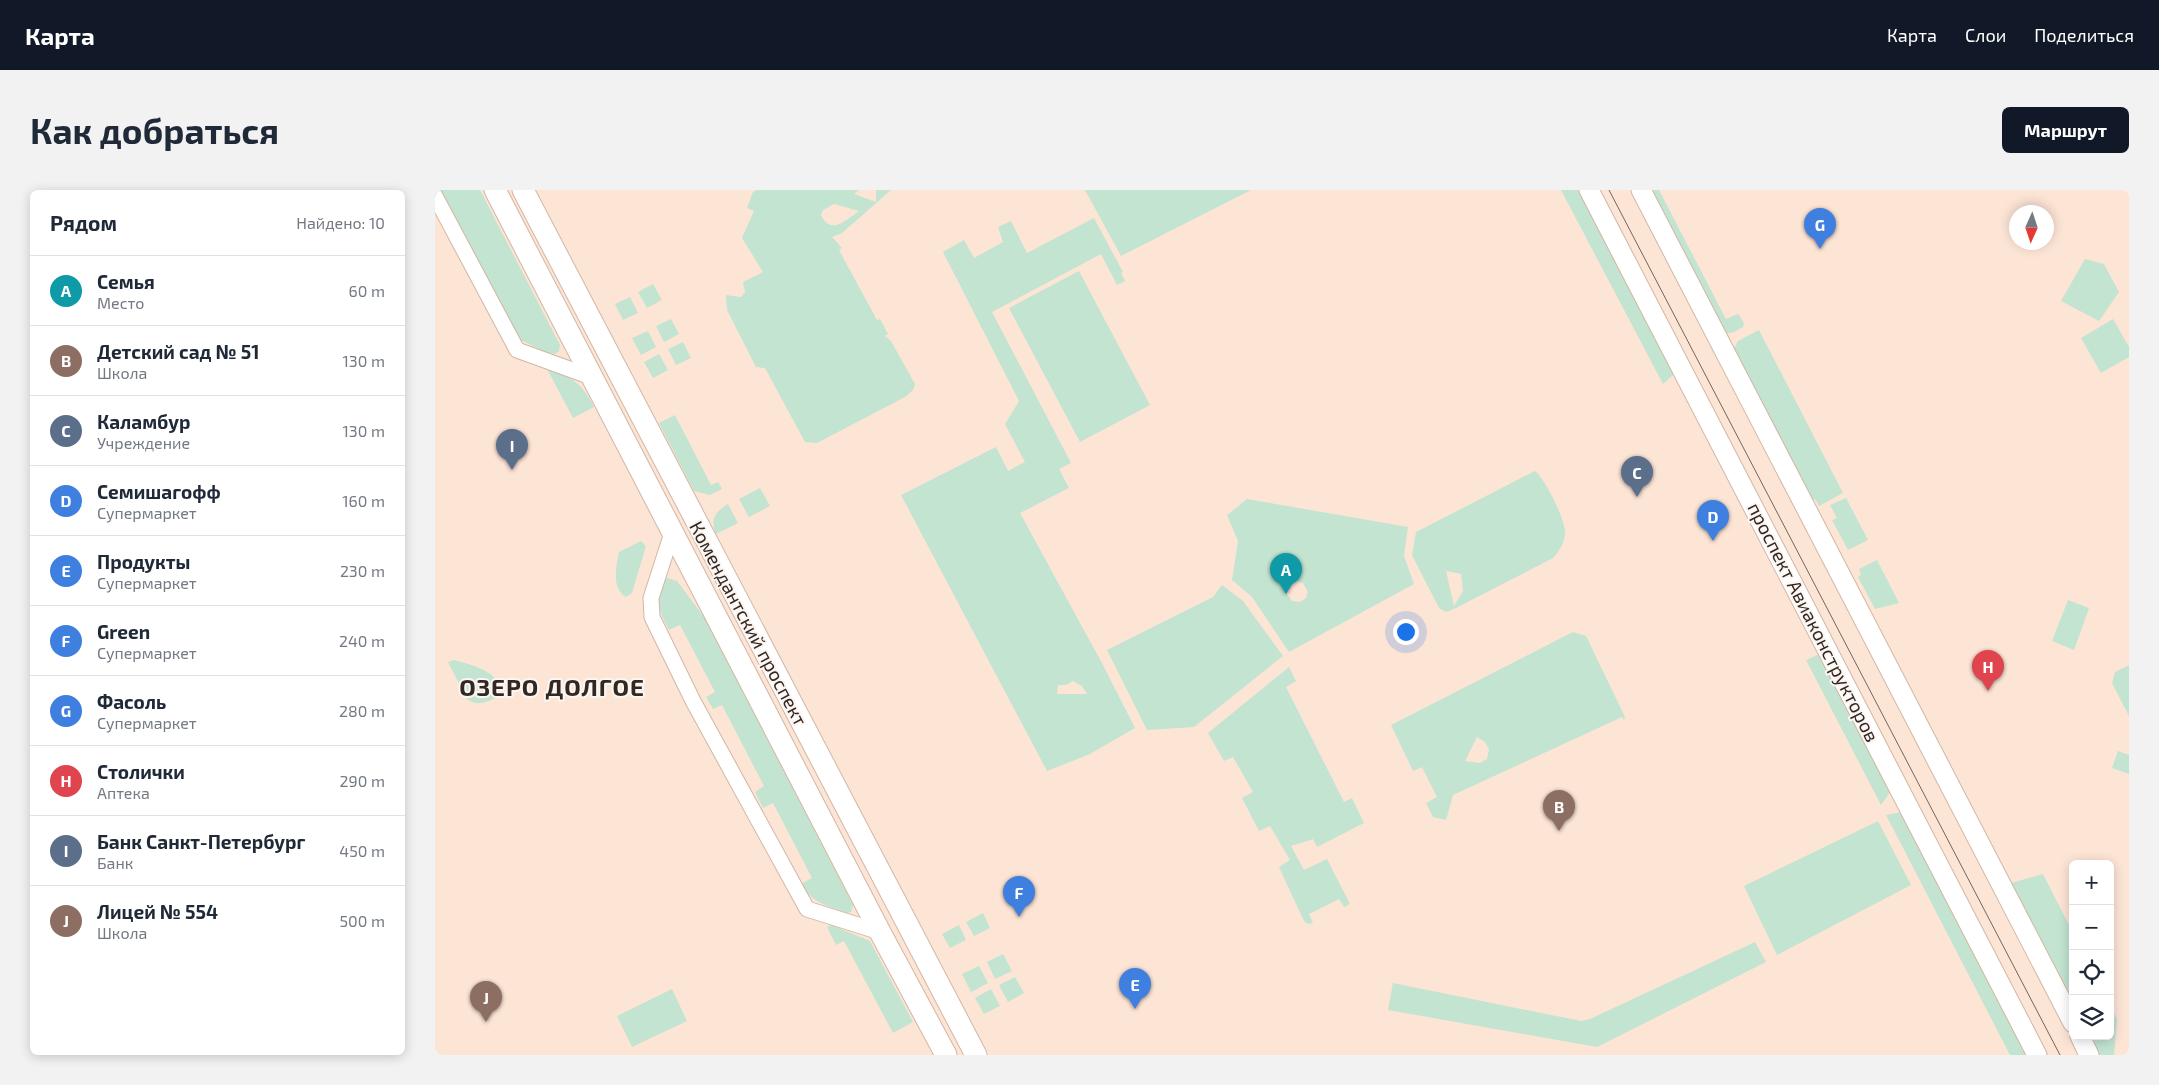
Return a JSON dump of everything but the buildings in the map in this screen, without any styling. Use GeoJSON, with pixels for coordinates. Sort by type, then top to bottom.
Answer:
{"type":"FeatureCollection","features":[{"type":"Feature","properties":{"kind":"main road","name":"Комендантский проспект"},"geometry":{"type":"LineString","coordinates":[[495,190],[880,932],[946,1055]]}},
{"type":"Feature","properties":{"kind":"main road","name":"Комендантский проспект"},"geometry":{"type":"LineString","coordinates":[[523,190],[976,1055]]}},
{"type":"Feature","properties":{"kind":"street","name":"проспект Авиаконструкторов"},"geometry":{"type":"LineString","coordinates":[[1589,190],[2037,1055]]}},
{"type":"Feature","properties":{"kind":"street"},"geometry":{"type":"LineString","coordinates":[[1641,190],[2069,1015]]}},
{"type":"Feature","properties":{"kind":"street"},"geometry":{"type":"LineString","coordinates":[[435,196],[517,350],[593,378]]}},
{"type":"Feature","properties":{"kind":"street"},"geometry":{"type":"LineString","coordinates":[[672,533],[651,598],[650,607],[652,617],[693,701],[807,909],[880,932]]}},
{"type":"Feature","properties":{"kind":"street"},"geometry":{"type":"LineString","coordinates":[[2082,1040],[2089,1055]]}},
{"type":"Feature","properties":{"kind":"green space"},"geometry":{"type":"Polygon","coordinates":[[[435,190],[480,190],[560,345],[559,351],[555,354],[547,353],[519,339],[435,190]]]}},
{"type":"Feature","properties":{"kind":"green space"},"geometry":{"type":"Polygon","coordinates":[[[757,190],[859,190],[854,194],[876,202],[876,190],[891,190],[842,233],[832,237],[842,248],[839,250],[877,320],[880,319],[888,334],[885,336],[891,341],[915,384],[913,390],[905,397],[817,443],[805,442],[765,368],[756,367],[727,310],[726,295],[741,297],[745,292],[743,282],[763,272],[742,238],[754,211],[747,208],[753,192],[757,190]],[[834,204],[823,210],[821,215],[825,221],[834,225],[844,222],[859,211],[834,204]]]}},
{"type":"Feature","properties":{"kind":"green space"},"geometry":{"type":"Polygon","coordinates":[[[1085,190],[1251,190],[1121,256],[1085,190]]]}},
{"type":"Feature","properties":{"kind":"green space"},"geometry":{"type":"Polygon","coordinates":[[[1561,190],[1578,190],[1674,374],[1663,384],[1561,190]]]}},
{"type":"Feature","properties":{"kind":"green space"},"geometry":{"type":"Polygon","coordinates":[[[1648,190],[1659,190],[1726,319],[1738,314],[1744,323],[1743,327],[1734,332],[1722,334],[1648,190]]]}},
{"type":"Feature","properties":{"kind":"green space"},"geometry":{"type":"Polygon","coordinates":[[[1094,218],[1123,272],[1121,273],[1125,281],[1117,285],[1101,254],[992,312],[1071,463],[1059,469],[1069,488],[1020,513],[1135,728],[1090,754],[1047,771],[901,495],[996,447],[1008,471],[1025,462],[1005,424],[1019,401],[943,252],[964,240],[974,258],[1003,242],[998,227],[1011,221],[1027,253],[1094,218]],[[1073,681],[1066,685],[1058,685],[1057,694],[1087,694],[1082,686],[1073,681]]]}},
{"type":"Feature","properties":{"kind":"green space"},"geometry":{"type":"Polygon","coordinates":[[[2085,259],[2104,264],[2119,292],[2099,321],[2061,301],[2085,259]]]}},
{"type":"Feature","properties":{"kind":"green space"},"geometry":{"type":"Polygon","coordinates":[[[1079,271],[1150,405],[1080,442],[1009,308],[1079,271]]]}},
{"type":"Feature","properties":{"kind":"green space"},"geometry":{"type":"Polygon","coordinates":[[[653,284],[662,300],[647,308],[638,292],[653,284]]]}},
{"type":"Feature","properties":{"kind":"green space"},"geometry":{"type":"Polygon","coordinates":[[[630,297],[638,313],[623,320],[615,304],[630,297]]]}},
{"type":"Feature","properties":{"kind":"green space"},"geometry":{"type":"Polygon","coordinates":[[[671,319],[679,334],[664,342],[656,326],[671,319]]]}},
{"type":"Feature","properties":{"kind":"green space"},"geometry":{"type":"Polygon","coordinates":[[[2113,319],[2129,347],[2129,357],[2101,373],[2081,338],[2113,319]]]}},
{"type":"Feature","properties":{"kind":"green space"},"geometry":{"type":"Polygon","coordinates":[[[1759,330],[1843,493],[1819,506],[1815,499],[1809,501],[1732,352],[1738,341],[1759,330]]]}},
{"type":"Feature","properties":{"kind":"green space"},"geometry":{"type":"Polygon","coordinates":[[[648,331],[656,347],[641,355],[632,338],[648,331]]]}},
{"type":"Feature","properties":{"kind":"green space"},"geometry":{"type":"Polygon","coordinates":[[[683,342],[691,358],[676,365],[668,349],[683,342]]]}},
{"type":"Feature","properties":{"kind":"green space"},"geometry":{"type":"Polygon","coordinates":[[[659,354],[668,370],[653,378],[644,362],[659,354]]]}},
{"type":"Feature","properties":{"kind":"green space"},"geometry":{"type":"Polygon","coordinates":[[[546,367],[580,386],[594,407],[573,418],[546,367]]]}},
{"type":"Feature","properties":{"kind":"green space"},"geometry":{"type":"Polygon","coordinates":[[[675,415],[711,485],[718,482],[722,489],[710,495],[694,491],[659,423],[675,415]]]}},
{"type":"Feature","properties":{"kind":"green space"},"geometry":{"type":"Polygon","coordinates":[[[1535,471],[1554,500],[1562,519],[1565,534],[1561,547],[1553,558],[1446,612],[1439,608],[1412,555],[1416,532],[1535,471]],[[1446,571],[1454,606],[1463,591],[1461,574],[1446,571]]]}},
{"type":"Feature","properties":{"kind":"green space"},"geometry":{"type":"Polygon","coordinates":[[[760,488],[770,506],[749,517],[739,499],[760,488]]]}},
{"type":"Feature","properties":{"kind":"green space"},"geometry":{"type":"Polygon","coordinates":[[[1846,498],[1868,540],[1848,550],[1832,520],[1837,518],[1830,505],[1846,498]]]}},
{"type":"Feature","properties":{"kind":"green space"},"geometry":{"type":"Polygon","coordinates":[[[1247,499],[1408,527],[1404,556],[1414,584],[1289,652],[1252,597],[1232,580],[1238,541],[1227,515],[1247,499]],[[1296,581],[1288,587],[1287,594],[1292,601],[1300,602],[1306,598],[1308,592],[1303,583],[1296,581]]]}},
{"type":"Feature","properties":{"kind":"green space"},"geometry":{"type":"Polygon","coordinates":[[[728,504],[738,523],[716,534],[714,529],[715,516],[728,504]]]}},
{"type":"Feature","properties":{"kind":"green space"},"geometry":{"type":"Polygon","coordinates":[[[641,541],[646,546],[632,593],[626,597],[621,593],[616,583],[619,552],[641,541]]]}},
{"type":"Feature","properties":{"kind":"green space"},"geometry":{"type":"Polygon","coordinates":[[[1877,560],[1899,603],[1875,609],[1858,577],[1861,575],[1859,569],[1877,560]]]}},
{"type":"Feature","properties":{"kind":"green space"},"geometry":{"type":"Polygon","coordinates":[[[667,578],[677,581],[704,617],[853,905],[851,912],[847,913],[815,900],[801,884],[812,878],[773,803],[763,808],[755,792],[764,786],[722,705],[713,709],[706,697],[715,692],[680,625],[669,630],[663,617],[658,603],[658,596],[662,583],[667,578]]]}},
{"type":"Feature","properties":{"kind":"green space"},"geometry":{"type":"Polygon","coordinates":[[[1222,585],[1243,601],[1283,656],[1194,727],[1147,730],[1107,650],[1213,597],[1222,585]]]}},
{"type":"Feature","properties":{"kind":"green space"},"geometry":{"type":"Polygon","coordinates":[[[2068,600],[2089,608],[2074,650],[2052,641],[2068,600]]]}},
{"type":"Feature","properties":{"kind":"green space"},"geometry":{"type":"Polygon","coordinates":[[[1573,632],[1586,636],[1625,717],[1624,720],[1622,717],[1453,795],[1446,820],[1433,817],[1426,803],[1437,797],[1422,767],[1413,771],[1391,725],[1573,632]],[[1477,737],[1465,761],[1480,763],[1487,759],[1489,749],[1485,742],[1477,737]]]}},
{"type":"Feature","properties":{"kind":"green space"},"geometry":{"type":"Polygon","coordinates":[[[1820,654],[1891,791],[1881,805],[1806,660],[1820,654]]]}},
{"type":"Feature","properties":{"kind":"green space"},"geometry":{"type":"Polygon","coordinates":[[[454,660],[484,670],[501,685],[505,692],[482,703],[472,702],[467,699],[448,662],[454,660]]]}},
{"type":"Feature","properties":{"kind":"green space"},"geometry":{"type":"Polygon","coordinates":[[[2129,665],[2129,716],[2112,683],[2115,672],[2129,665]]]}},
{"type":"Feature","properties":{"kind":"green space"},"geometry":{"type":"Polygon","coordinates":[[[1289,667],[1296,681],[1286,687],[1344,802],[1352,798],[1364,823],[1317,847],[1313,839],[1291,846],[1304,870],[1327,859],[1350,904],[1344,907],[1339,899],[1309,914],[1313,923],[1309,924],[1302,917],[1279,867],[1290,860],[1270,826],[1259,831],[1242,798],[1253,792],[1233,757],[1224,761],[1208,733],[1289,667]]]}},
{"type":"Feature","properties":{"kind":"green space"},"geometry":{"type":"Polygon","coordinates":[[[2118,751],[2129,755],[2129,774],[2112,768],[2118,751]]]}},
{"type":"Feature","properties":{"kind":"green space"},"geometry":{"type":"Polygon","coordinates":[[[1902,812],[2028,1055],[2010,1055],[1886,815],[1902,812]]]}},
{"type":"Feature","properties":{"kind":"green space"},"geometry":{"type":"Polygon","coordinates":[[[1878,821],[1911,885],[1777,955],[1744,886],[1878,821]]]}},
{"type":"Feature","properties":{"kind":"green space"},"geometry":{"type":"Polygon","coordinates":[[[2043,874],[2069,925],[2069,1000],[2008,884],[2043,874]]]}},
{"type":"Feature","properties":{"kind":"green space"},"geometry":{"type":"Polygon","coordinates":[[[983,913],[990,928],[974,936],[966,922],[983,913]]]}},
{"type":"Feature","properties":{"kind":"green space"},"geometry":{"type":"Polygon","coordinates":[[[831,925],[870,941],[913,1022],[893,1033],[844,941],[836,945],[827,927],[831,925]]]}},
{"type":"Feature","properties":{"kind":"green space"},"geometry":{"type":"Polygon","coordinates":[[[959,925],[966,940],[950,948],[942,934],[959,925]]]}},
{"type":"Feature","properties":{"kind":"green space"},"geometry":{"type":"Polygon","coordinates":[[[1755,942],[1766,962],[1597,1047],[1388,1010],[1393,983],[1581,1021],[1590,1019],[1755,942]]]}},
{"type":"Feature","properties":{"kind":"green space"},"geometry":{"type":"Polygon","coordinates":[[[1003,954],[1012,971],[995,979],[987,962],[1003,954]]]}},
{"type":"Feature","properties":{"kind":"green space"},"geometry":{"type":"Polygon","coordinates":[[[979,966],[988,983],[971,992],[962,974],[979,966]]]}},
{"type":"Feature","properties":{"kind":"green space"},"geometry":{"type":"Polygon","coordinates":[[[1015,977],[1024,993],[1008,1002],[999,985],[1015,977]]]}},
{"type":"Feature","properties":{"kind":"green space"},"geometry":{"type":"Polygon","coordinates":[[[672,989],[687,1021],[632,1047],[617,1016],[672,989]]]}},
{"type":"Feature","properties":{"kind":"green space"},"geometry":{"type":"Polygon","coordinates":[[[991,989],[1000,1006],[984,1014],[975,998],[991,989]]]}},
{"type":"Feature","properties":{"kind":"green space"},"geometry":{"type":"Polygon","coordinates":[[[2114,1013],[2117,1019],[2114,1055],[2100,1055],[2091,1040],[2114,1040],[2114,1013]]]}},
{"type":"Feature","properties":{"kind":"tram line"},"geometry":{"type":"LineString","coordinates":[[1609,190],[2060,1055]]}},
{"type":"Feature","properties":{"kind":"place","name":"Фасоль"},"geometry":{"type":"Point","coordinates":[1820,249]}},
{"type":"Feature","properties":{"kind":"place","name":"Банк Санкт-Петербург"},"geometry":{"type":"Point","coordinates":[512,470]}},
{"type":"Feature","properties":{"kind":"place","name":"Каламбур"},"geometry":{"type":"Point","coordinates":[1637,497]}},
{"type":"Feature","properties":{"kind":"place","name":"Семишагофф"},"geometry":{"type":"Point","coordinates":[1713,541]}},
{"type":"Feature","properties":{"kind":"place","name":"Семья"},"geometry":{"type":"Point","coordinates":[1286,594]}},
{"type":"Feature","properties":{"kind":"place","name":"Столички"},"geometry":{"type":"Point","coordinates":[1988,691]}},
{"type":"Feature","properties":{"kind":"place","name":"Детский сад № 51"},"geometry":{"type":"Point","coordinates":[1559,831]}},
{"type":"Feature","properties":{"kind":"place","name":"Green"},"geometry":{"type":"Point","coordinates":[1019,917]}},
{"type":"Feature","properties":{"kind":"place","name":"Продукты"},"geometry":{"type":"Point","coordinates":[1135,1009]}},
{"type":"Feature","properties":{"kind":"place","name":"Лицей № 554"},"geometry":{"type":"Point","coordinates":[486,1022]}},
{"type":"Feature","properties":{"kind":"district","name":"ОЗЕРО ДОЛГОЕ"},"geometry":{"type":"Point","coordinates":[552,686]}}]}
